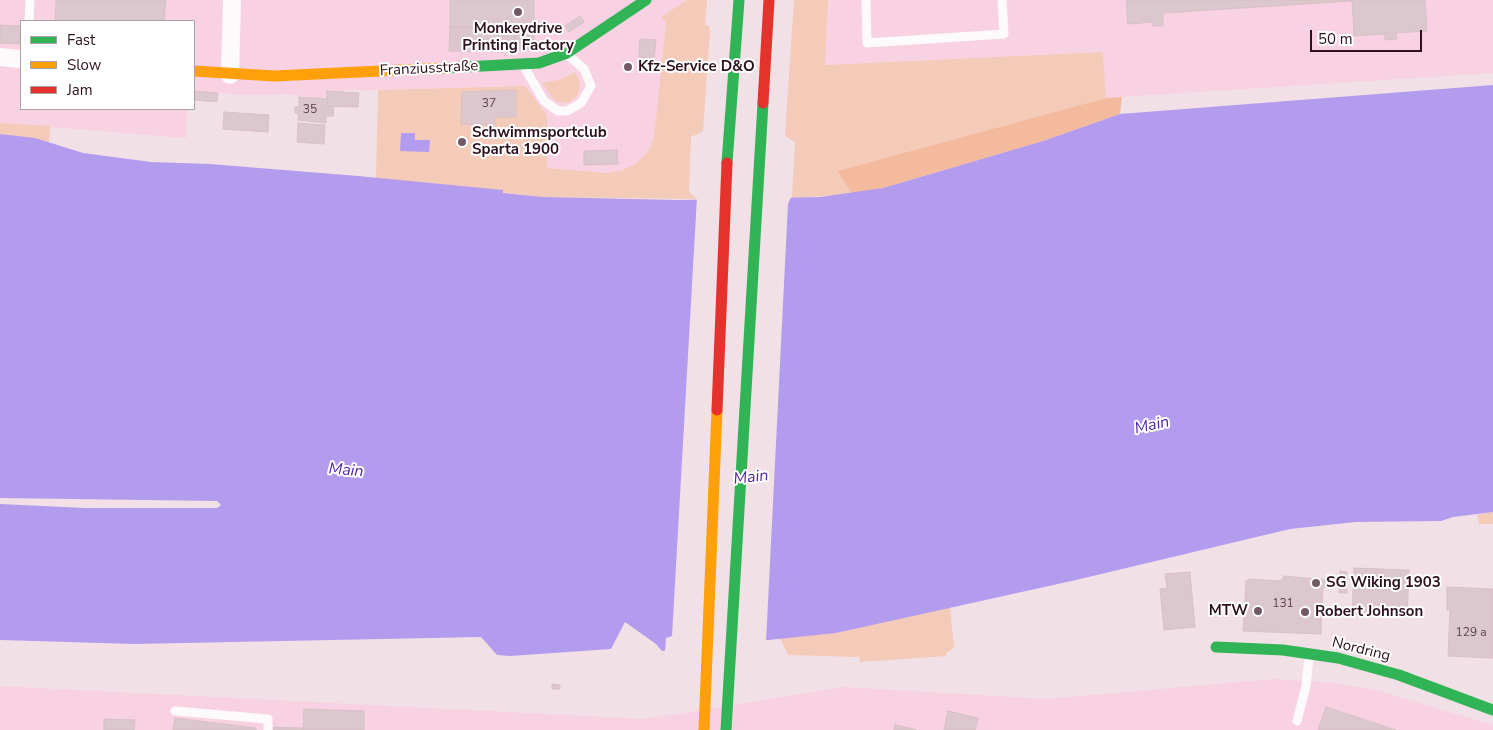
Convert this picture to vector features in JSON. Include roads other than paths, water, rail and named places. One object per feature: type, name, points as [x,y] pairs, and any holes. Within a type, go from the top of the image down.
[{"type":"main road","name":"Franziusstraße","points":[[195,72],[230,75],[305,75],[523,65],[546,62],[567,53],[644,0]]},
{"type":"main road","points":[[704,730],[727,159],[739,0]]},
{"type":"main road","points":[[726,730],[758,161],[769,0]]},
{"type":"main road","name":"Nordring","points":[[1216,647],[1283,650],[1338,658],[1399,675],[1493,710]]},
{"type":"street","points":[[230,75],[232,0]]},
{"type":"street","points":[[0,57],[20,58]]},
{"type":"lane","points":[[29,20],[30,0]]},
{"type":"lane","points":[[866,0],[867,43],[1004,34],[1002,0]]},
{"type":"lane","points":[[523,65],[544,101],[558,111],[567,111],[582,103],[591,86],[584,69],[567,53]]},
{"type":"lane","points":[[1297,721],[1306,686],[1309,653]]},
{"type":"lane","points":[[175,711],[268,719],[268,730]]},
{"type":"water","name":"Main","points":[[1493,85],[1493,512],[1453,517],[1441,521],[1356,522],[1290,529],[1076,580],[836,633],[662,651],[656,644],[625,622],[611,649],[510,656],[497,655],[481,637],[135,644],[0,640],[0,504],[85,508],[217,508],[221,505],[217,501],[0,498],[0,134],[35,138],[83,153],[151,162],[210,164],[358,176],[503,190],[503,193],[543,197],[679,200],[820,197],[883,188],[1043,141],[1120,114]]},
{"type":"water","points":[[401,133],[415,133],[415,140],[430,140],[429,152],[400,151]]},
{"type":"place","name":"Monkeydrive Printing Factory","points":[[518,12]]},
{"type":"place","name":"Kfz-Service D&O","points":[[628,67]]},
{"type":"place","name":"Schwimmsportclub Sparta 1900","points":[[462,142]]},
{"type":"place","name":"SG Wiking 1903","points":[[1316,583]]},
{"type":"place","name":"MTW","points":[[1258,611]]},
{"type":"place","name":"Robert Johnson","points":[[1305,612]]}]
